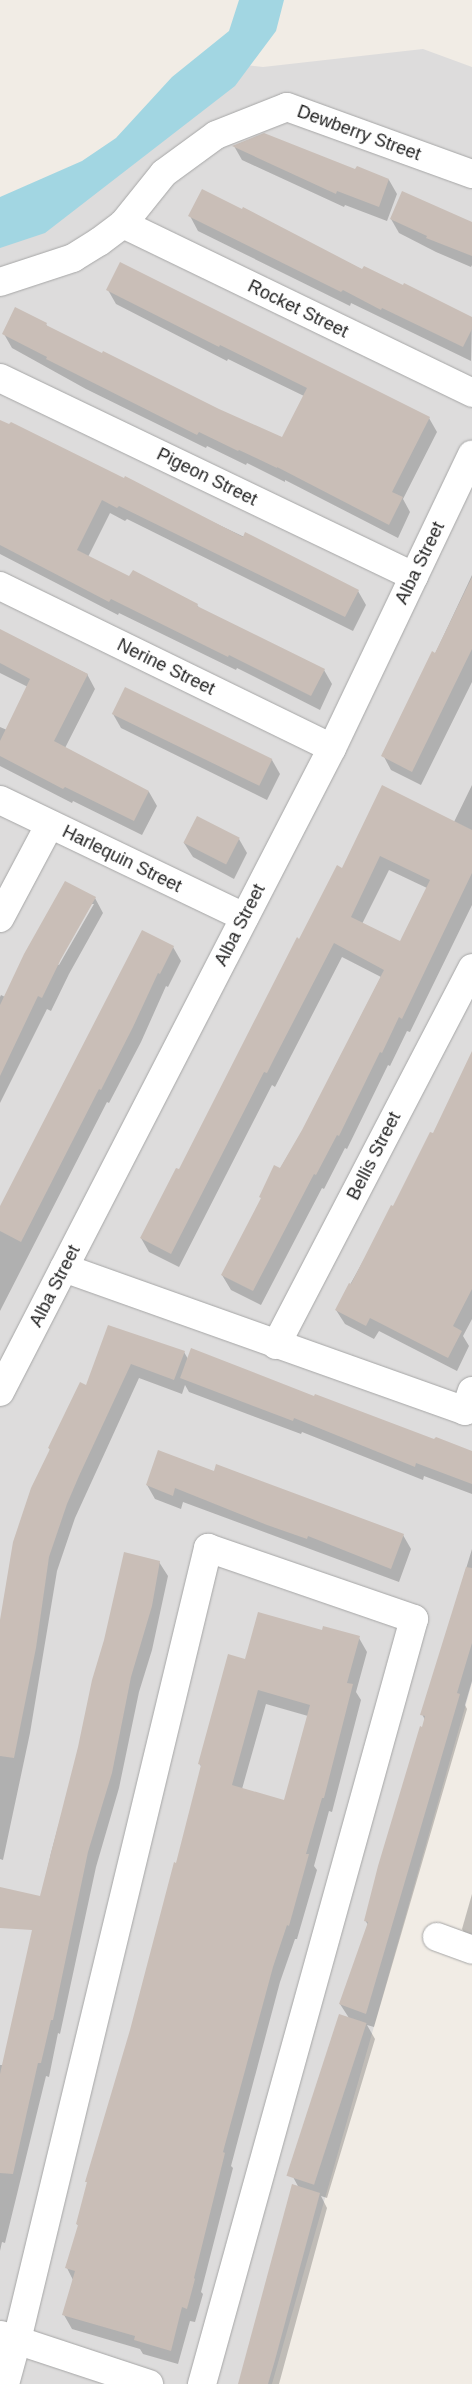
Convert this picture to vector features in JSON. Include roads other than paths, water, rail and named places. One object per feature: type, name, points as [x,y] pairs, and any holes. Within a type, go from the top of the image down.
[{"type":"street","name":"Dewberry Street","points":[[0,282],[73,258],[100,242],[123,224],[164,173],[216,135],[287,107],[472,174]]},
{"type":"street","name":"Rocket Street","points":[[123,224],[472,393]]},
{"type":"street","name":"Pigeon Street","points":[[0,378],[414,576]]},
{"type":"street","name":"Alba Street","points":[[0,1392],[332,748],[472,455]]},
{"type":"street","name":"Nerine Street","points":[[0,586],[332,748]]},
{"type":"street","name":"Harlequin Street","points":[[0,800],[244,917]]},
{"type":"street","points":[[0,918],[50,824]]},
{"type":"street","name":"Bellis Street","points":[[276,1345],[472,968]]},
{"type":"street","points":[[64,1268],[276,1345],[468,1401]]},
{"type":"street","points":[[5,2384],[9,2337],[208,1548],[414,1619],[202,2384]]},
{"type":"street","points":[[437,1937],[472,1950]]},
{"type":"street","points":[[9,2337],[149,2384]]},
{"type":"water","points":[[239,0],[284,0],[276,31],[235,86],[45,233],[0,248],[0,197],[82,161],[116,138],[172,77],[229,31]]}]
